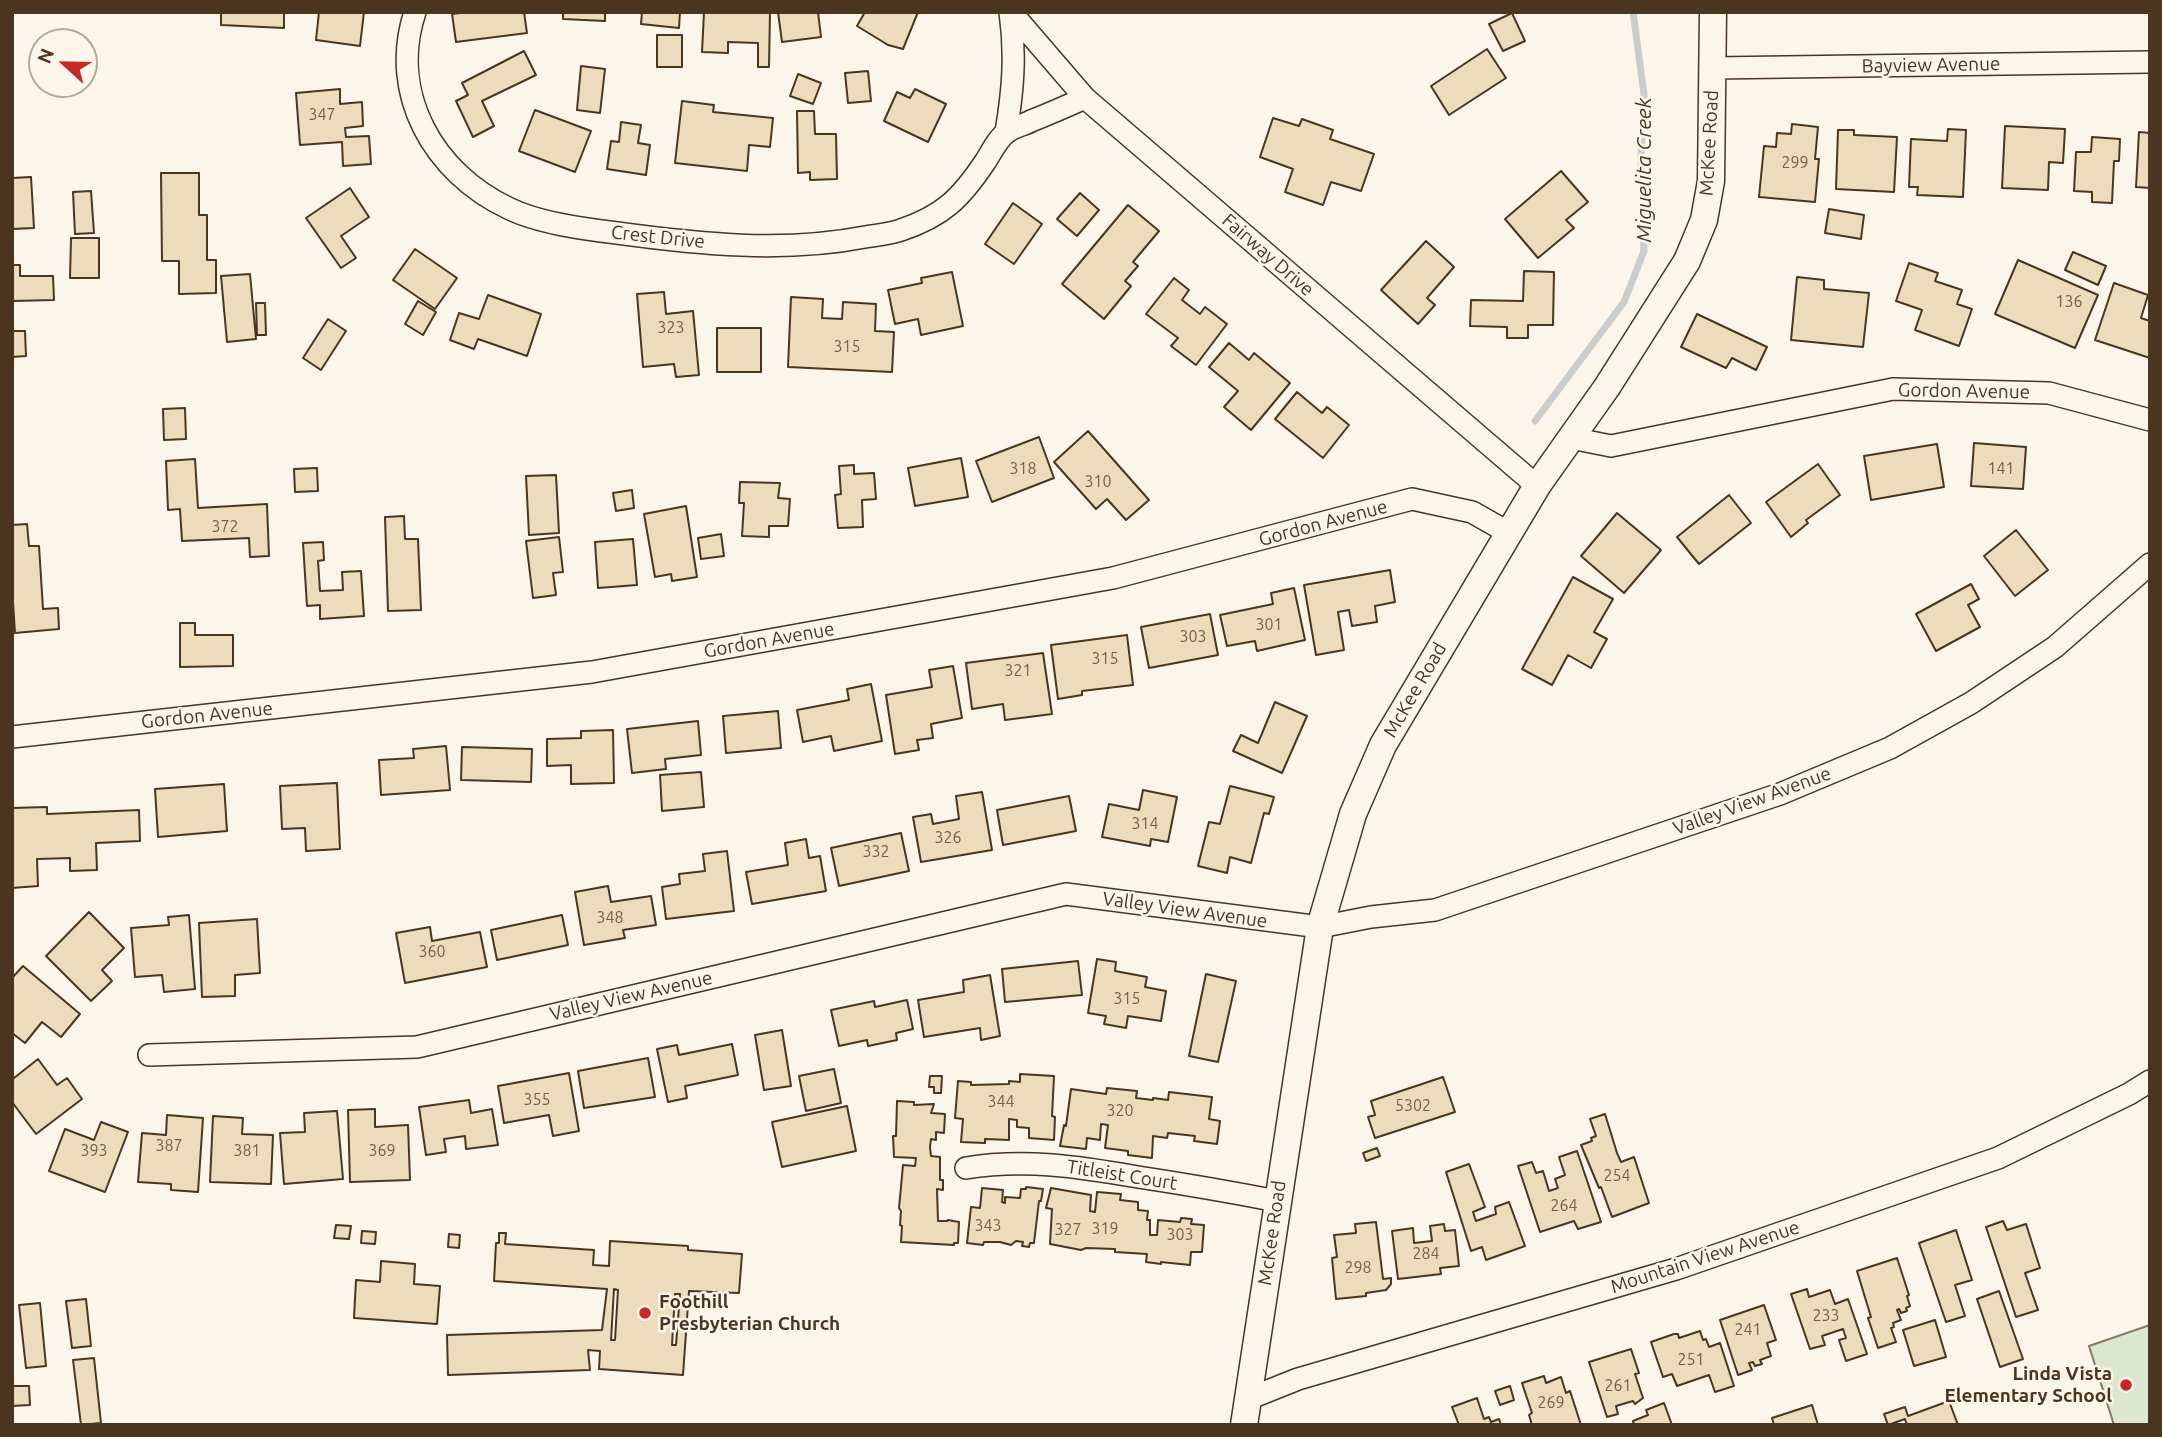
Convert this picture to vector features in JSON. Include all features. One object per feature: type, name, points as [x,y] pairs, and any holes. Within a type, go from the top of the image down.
[{"type":"street","name":"Crest Drive","points":[[415,12],[410,28],[408,69],[413,106],[435,149],[449,167],[474,189],[510,209],[575,227],[672,240],[785,247],[843,242],[900,231],[937,215],[965,191],[1006,132],[1013,91],[1014,44],[1010,12]]},
{"type":"street","name":"Fairway Drive","points":[[1010,12],[1085,98],[1537,486]]},
{"type":"street","name":"McKee Road","points":[[1246,1412],[1320,927],[1353,814],[1383,745],[1508,533],[1537,486],[1607,387],[1687,261],[1704,219],[1711,181],[1713,12]]},
{"type":"street","name":"Bayview Avenue","points":[[1713,68],[2150,62]]},
{"type":"street","points":[[1006,132],[1085,98]]},
{"type":"street","name":"Gordon Avenue","points":[[1571,438],[1611,446],[1893,389],[2049,393],[2150,421]]},
{"type":"street","name":"Gordon Avenue","points":[[12,737],[592,672],[1113,578],[1412,499],[1472,512],[1508,533]]},
{"type":"street","name":"Valley View Avenue","points":[[149,1055],[416,1047],[1066,894],[1320,927],[1371,916],[1435,910],[1780,794],[1890,748],[1971,704],[2055,647],[2150,564]]},
{"type":"street","name":"Mountain View Avenue","points":[[1246,1412],[1298,1379],[1676,1269],[1998,1158],[2150,1082]]},
{"type":"street","name":"Titleist Court","points":[[966,1168],[1030,1163],[1072,1166],[1277,1201]]},
{"type":"green space","name":"Linda Vista Elementary School","points":[[2150,1325],[2150,1425],[2114,1425],[2089,1346]]},
{"type":"building","points":[[221,12],[284,12],[284,28],[221,25]]},
{"type":"building","points":[[319,12],[364,12],[360,46],[316,40]]},
{"type":"building","points":[[524,12],[527,33],[456,42],[452,14]]},
{"type":"building","points":[[563,12],[605,12],[605,21],[563,19]]},
{"type":"building","points":[[642,12],[680,12],[679,28],[641,24]]},
{"type":"building","points":[[704,12],[770,12],[769,67],[758,67],[758,43],[728,42],[728,53],[702,52]]},
{"type":"building","points":[[778,12],[818,12],[821,37],[782,42]]},
{"type":"building","points":[[865,12],[918,12],[903,49],[888,45],[857,26]]},
{"type":"building","points":[[1512,13],[1525,41],[1503,51],[1489,24]]},
{"type":"building","points":[[657,35],[682,35],[682,67],[657,67]]},
{"type":"building","points":[[1487,49],[1506,78],[1449,115],[1431,86]]},
{"type":"building","points":[[524,51],[536,75],[482,101],[494,126],[473,137],[456,101],[468,95],[462,83]]},
{"type":"building","points":[[581,66],[605,69],[600,113],[577,110]]},
{"type":"building","points":[[868,71],[871,101],[848,103],[845,73]]},
{"type":"building","points":[[798,74],[821,83],[813,104],[790,96]]},
{"type":"building","points":[[340,89],[340,104],[362,102],[363,126],[345,128],[346,137],[369,136],[371,164],[343,166],[342,142],[300,145],[296,93]]},
{"type":"building","points":[[915,89],[946,104],[928,142],[884,121],[897,92],[910,98]]},
{"type":"building","points":[[682,101],[714,105],[713,112],[773,118],[770,147],[749,145],[747,171],[675,163]]},
{"type":"building","points":[[535,110],[591,131],[575,172],[519,151]]},
{"type":"building","points":[[797,111],[814,111],[815,134],[836,134],[837,179],[810,180],[810,172],[798,173]]},
{"type":"building","points":[[1273,118],[1299,126],[1302,119],[1333,130],[1330,139],[1374,154],[1361,191],[1331,182],[1323,205],[1285,192],[1293,169],[1260,157]]},
{"type":"building","points":[[621,122],[641,125],[638,143],[650,145],[646,175],[607,169],[611,141],[619,142]]},
{"type":"building","points":[[1792,124],[1818,127],[1815,159],[1819,159],[1815,202],[1759,197],[1764,146],[1776,147],[1777,133],[1791,134]]},
{"type":"building","points":[[2005,126],[2065,129],[2063,163],[2049,162],[2048,190],[2002,188]]},
{"type":"building","points":[[1948,129],[1966,130],[1963,197],[1917,195],[1918,187],[1909,187],[1911,139],[1947,141]]},
{"type":"building","points":[[1838,130],[1854,130],[1854,135],[1897,137],[1894,192],[1836,189]]},
{"type":"building","points":[[2139,132],[2150,133],[2150,188],[2136,187]]},
{"type":"building","points":[[2092,137],[2120,139],[2119,161],[2114,161],[2112,203],[2092,202],[2092,192],[2074,191],[2076,152],[2091,152]]},
{"type":"building","points":[[1561,171],[1588,202],[1566,220],[1574,228],[1538,258],[1505,219]]},
{"type":"building","points":[[161,173],[199,173],[199,215],[207,215],[207,260],[216,260],[216,293],[179,294],[179,261],[162,261]]},
{"type":"building","points":[[31,177],[34,228],[12,229],[12,178]]},
{"type":"building","points":[[350,188],[369,217],[341,236],[356,258],[341,268],[306,218]]},
{"type":"building","points":[[91,191],[94,233],[75,234],[73,192]]},
{"type":"building","points":[[1080,193],[1099,210],[1077,236],[1057,219]]},
{"type":"building","points":[[1013,203],[1042,224],[1014,264],[985,244]]},
{"type":"building","points":[[1128,205],[1159,231],[1133,262],[1138,266],[1125,281],[1131,286],[1104,319],[1062,284]]},
{"type":"building","points":[[1829,209],[1864,215],[1861,239],[1825,233]]},
{"type":"building","points":[[71,238],[99,238],[99,278],[70,278]]},
{"type":"building","points":[[1426,241],[1454,267],[1427,298],[1435,305],[1418,324],[1381,290]]},
{"type":"building","points":[[415,249],[457,278],[435,309],[393,280]]},
{"type":"building","points":[[2073,252],[2106,266],[2098,285],[2065,270]]},
{"type":"building","points":[[2018,260],[2098,295],[2075,348],[1995,314]]},
{"type":"building","points":[[1909,263],[1938,273],[1935,281],[1962,290],[1957,304],[1972,309],[1959,346],[1915,330],[1922,310],[1896,301]]},
{"type":"building","points":[[12,265],[20,265],[20,276],[53,276],[54,300],[12,301]]},
{"type":"building","points":[[1524,271],[1554,272],[1553,325],[1528,325],[1528,338],[1507,338],[1507,327],[1470,326],[1471,300],[1523,301]]},
{"type":"building","points":[[952,272],[963,326],[921,335],[918,319],[895,324],[888,290],[922,283],[921,278]]},
{"type":"building","points":[[250,274],[256,339],[227,342],[221,276]]},
{"type":"building","points":[[1797,277],[1824,280],[1824,289],[1869,293],[1863,347],[1791,340]]},
{"type":"building","points":[[1174,278],[1189,290],[1182,300],[1200,314],[1205,307],[1227,324],[1196,365],[1171,346],[1178,338],[1146,314]]},
{"type":"building","points":[[2114,283],[2148,295],[2141,318],[2150,321],[2150,358],[2095,340]]},
{"type":"building","points":[[664,292],[666,314],[693,311],[699,375],[676,377],[674,364],[643,367],[637,294]]},
{"type":"building","points":[[488,295],[541,314],[527,356],[478,339],[474,349],[450,340],[459,313],[479,319]]},
{"type":"building","points":[[791,297],[823,299],[822,318],[842,319],[843,302],[876,304],[875,331],[894,332],[892,372],[788,367]]},
{"type":"building","points":[[418,301],[436,312],[423,335],[405,324]]},
{"type":"building","points":[[256,303],[265,303],[266,335],[257,335]]},
{"type":"building","points":[[1697,314],[1767,347],[1756,370],[1732,358],[1726,368],[1681,347]]},
{"type":"building","points":[[328,319],[346,331],[321,370],[303,358]]},
{"type":"building","points":[[717,328],[761,328],[761,372],[717,372]]},
{"type":"building","points":[[12,331],[25,331],[26,356],[12,357]]},
{"type":"building","points":[[1229,343],[1249,360],[1254,353],[1290,383],[1251,430],[1224,407],[1238,391],[1209,367]]},
{"type":"building","points":[[1297,392],[1322,413],[1327,407],[1349,425],[1323,458],[1275,419]]},
{"type":"building","points":[[185,408],[186,439],[164,440],[163,409]]},
{"type":"building","points":[[1088,431],[1149,500],[1126,520],[1107,499],[1096,509],[1054,462]]},
{"type":"building","points":[[1039,437],[1054,478],[992,502],[976,461]]},
{"type":"building","points":[[1974,443],[2026,447],[2023,489],[1971,486]]},
{"type":"building","points":[[1937,444],[1944,487],[1871,500],[1864,456]]},
{"type":"building","points":[[961,458],[968,497],[915,506],[908,468]]},
{"type":"building","points":[[195,459],[198,508],[267,504],[269,556],[250,557],[249,538],[182,541],[180,509],[168,510],[166,461]]},
{"type":"building","points":[[1818,464],[1840,495],[1806,520],[1808,523],[1791,537],[1766,502]]},
{"type":"building","points":[[854,465],[854,474],[874,473],[876,499],[862,500],[863,527],[838,528],[835,495],[841,494],[839,466]]},
{"type":"building","points":[[317,468],[318,491],[295,492],[294,469]]},
{"type":"building","points":[[556,475],[559,533],[529,535],[526,476]]},
{"type":"building","points":[[740,482],[780,483],[778,498],[790,499],[788,526],[769,526],[769,537],[742,536],[744,503],[739,503]]},
{"type":"building","points":[[632,490],[634,508],[616,511],[613,493]]},
{"type":"building","points":[[1729,495],[1751,523],[1699,564],[1677,537]]},
{"type":"building","points":[[686,506],[697,577],[672,581],[671,574],[655,577],[644,514]]},
{"type":"building","points":[[1617,513],[1661,550],[1624,593],[1581,556]]},
{"type":"building","points":[[404,516],[405,539],[418,539],[421,610],[388,611],[385,517]]},
{"type":"building","points":[[27,524],[29,546],[39,546],[43,609],[58,608],[59,629],[15,633],[12,525]]},
{"type":"building","points":[[2016,530],[2048,570],[2015,596],[1984,556]]},
{"type":"building","points":[[721,534],[724,556],[701,559],[698,538]]},
{"type":"building","points":[[559,537],[563,572],[553,573],[556,595],[533,598],[526,541]]},
{"type":"building","points":[[633,539],[637,585],[598,588],[595,542]]},
{"type":"building","points":[[323,542],[324,560],[318,561],[320,591],[343,590],[342,572],[361,571],[364,616],[320,619],[320,605],[307,606],[303,543]]},
{"type":"building","points":[[1390,570],[1395,602],[1375,606],[1377,622],[1352,626],[1349,610],[1338,612],[1344,650],[1316,655],[1304,585]]},
{"type":"building","points":[[1573,577],[1613,599],[1594,632],[1607,639],[1591,668],[1568,655],[1552,685],[1522,669]]},
{"type":"building","points":[[1971,584],[1979,599],[1968,605],[1980,627],[1936,651],[1916,614]]},
{"type":"building","points":[[1294,588],[1305,640],[1257,651],[1255,641],[1227,646],[1220,615],[1273,604],[1271,593]]},
{"type":"building","points":[[1210,614],[1218,655],[1149,668],[1141,627]]},
{"type":"building","points":[[180,623],[195,623],[195,635],[233,635],[233,666],[180,667]]},
{"type":"building","points":[[1127,635],[1133,685],[1082,691],[1082,695],[1058,699],[1051,645]]},
{"type":"building","points":[[1043,653],[1052,714],[1005,720],[1003,704],[972,709],[966,663]]},
{"type":"building","points":[[953,666],[962,718],[931,724],[933,738],[917,740],[919,750],[895,754],[886,695],[932,687],[929,670]]},
{"type":"building","points":[[871,684],[882,741],[834,751],[831,736],[803,742],[797,710],[849,700],[847,689]]},
{"type":"building","points":[[1275,702],[1307,716],[1282,773],[1233,751],[1241,735],[1258,743]]},
{"type":"building","points":[[778,711],[781,748],[726,753],[723,716]]},
{"type":"building","points":[[698,721],[701,755],[665,759],[666,769],[632,773],[627,729]]},
{"type":"building","points":[[613,730],[614,783],[571,784],[571,765],[547,766],[547,739],[581,738],[581,731]]},
{"type":"building","points":[[446,746],[450,790],[381,795],[379,760],[414,758],[413,749]]},
{"type":"building","points":[[462,747],[532,749],[531,782],[461,780]]},
{"type":"building","points":[[701,772],[704,807],[662,811],[660,775]]},
{"type":"building","points":[[337,783],[340,849],[306,851],[305,828],[282,829],[280,786]]},
{"type":"building","points":[[224,784],[227,831],[158,837],[155,789]]},
{"type":"building","points":[[1230,786],[1274,797],[1269,814],[1264,813],[1251,863],[1230,857],[1227,873],[1198,866],[1209,822],[1220,824]]},
{"type":"building","points":[[1143,790],[1177,797],[1168,842],[1151,839],[1150,846],[1102,837],[1109,804],[1139,810]]},
{"type":"building","points":[[982,792],[992,850],[921,862],[913,817],[931,814],[933,824],[959,819],[956,796]]},
{"type":"building","points":[[1069,796],[1076,831],[1003,845],[997,810]]},
{"type":"building","points":[[47,807],[47,814],[139,810],[140,841],[96,843],[97,870],[70,871],[70,858],[37,859],[38,886],[12,888],[12,808]]},
{"type":"building","points":[[901,833],[909,871],[839,886],[831,848]]},
{"type":"building","points":[[806,839],[809,858],[820,856],[826,891],[752,904],[746,872],[788,865],[785,843]]},
{"type":"building","points":[[727,851],[734,911],[666,919],[662,887],[680,884],[679,874],[705,871],[703,854]]},
{"type":"building","points":[[608,886],[611,902],[651,896],[656,925],[623,930],[625,938],[584,945],[575,892]]},
{"type":"building","points":[[89,912],[124,948],[102,970],[112,981],[91,1001],[46,956]]},
{"type":"building","points":[[189,915],[195,989],[164,992],[162,975],[135,977],[131,928],[169,925],[168,917]]},
{"type":"building","points":[[562,915],[568,945],[497,960],[491,930]]},
{"type":"building","points":[[257,919],[260,973],[235,975],[235,996],[202,997],[199,923]]},
{"type":"building","points":[[430,927],[432,941],[480,932],[487,967],[405,983],[396,933]]},
{"type":"building","points":[[1097,959],[1116,962],[1115,971],[1147,977],[1145,987],[1166,991],[1161,1021],[1128,1016],[1126,1028],[1104,1024],[1106,1016],[1088,1013]]},
{"type":"building","points":[[1078,961],[1082,995],[1005,1002],[1002,969]]},
{"type":"building","points":[[23,966],[80,1014],[61,1037],[42,1022],[25,1043],[12,1033],[12,978]]},
{"type":"building","points":[[1206,974],[1236,981],[1218,1062],[1189,1056]]},
{"type":"building","points":[[990,975],[1000,1036],[981,1040],[980,1028],[924,1037],[918,1000],[964,992],[963,980]]},
{"type":"building","points":[[907,1000],[913,1029],[896,1033],[897,1040],[868,1046],[867,1040],[839,1046],[831,1010],[874,1001],[875,1007]]},
{"type":"building","points":[[782,1030],[791,1086],[764,1090],[755,1035]]},
{"type":"building","points":[[732,1044],[738,1075],[685,1086],[687,1098],[668,1102],[657,1049],[677,1045],[679,1055]]},
{"type":"building","points":[[648,1058],[655,1097],[584,1108],[578,1071]]},
{"type":"building","points":[[38,1059],[57,1085],[67,1078],[82,1099],[36,1134],[12,1102],[12,1076],[14,1078]]},
{"type":"building","points":[[834,1069],[841,1103],[806,1111],[799,1076]]},
{"type":"building","points":[[569,1073],[579,1131],[553,1136],[549,1115],[504,1123],[498,1086]]},
{"type":"building","points":[[1020,1074],[1054,1076],[1054,1140],[1029,1138],[1029,1128],[1017,1127],[1017,1120],[1009,1119],[1009,1140],[961,1142],[963,1119],[955,1118],[958,1081],[971,1082],[971,1085],[1009,1084],[1009,1081],[1020,1082]]},
{"type":"building","points":[[930,1076],[942,1076],[941,1093],[934,1093],[934,1087],[929,1087]]},
{"type":"building","points":[[1443,1077],[1455,1112],[1375,1138],[1368,1117],[1375,1115],[1371,1101]]},
{"type":"building","points":[[1107,1088],[1137,1091],[1136,1098],[1153,1100],[1168,1100],[1169,1092],[1212,1097],[1209,1119],[1220,1121],[1217,1144],[1194,1141],[1195,1136],[1168,1133],[1167,1138],[1153,1136],[1152,1158],[1128,1155],[1128,1151],[1105,1148],[1108,1125],[1101,1124],[1100,1140],[1087,1138],[1086,1149],[1060,1146],[1064,1125],[1066,1126],[1071,1089],[1106,1094]]},
{"type":"building","points":[[469,1100],[471,1113],[492,1109],[498,1145],[466,1149],[465,1136],[444,1139],[446,1152],[426,1155],[419,1107]]},
{"type":"building","points":[[897,1101],[914,1102],[914,1105],[934,1104],[931,1113],[945,1114],[944,1133],[936,1132],[936,1140],[931,1139],[930,1147],[931,1156],[940,1157],[940,1180],[943,1180],[943,1190],[937,1189],[938,1221],[959,1222],[958,1243],[954,1245],[901,1242],[899,1208],[903,1165],[915,1166],[916,1158],[894,1157],[893,1136],[896,1136]]},
{"type":"building","points":[[847,1106],[856,1151],[782,1167],[772,1122]]},
{"type":"building","points":[[375,1109],[375,1127],[408,1125],[410,1180],[350,1182],[348,1110]]},
{"type":"building","points":[[337,1111],[343,1179],[284,1184],[280,1133],[305,1132],[304,1113]]},
{"type":"building","points":[[1605,1114],[1621,1162],[1634,1157],[1649,1203],[1612,1217],[1581,1145],[1592,1141],[1591,1138],[1596,1136],[1590,1119]]},
{"type":"building","points":[[167,1115],[203,1118],[198,1192],[171,1190],[171,1184],[138,1182],[142,1133],[166,1135]]},
{"type":"building","points":[[213,1116],[243,1118],[242,1134],[273,1135],[271,1184],[210,1182]]},
{"type":"building","points":[[101,1122],[128,1132],[105,1192],[49,1171],[65,1129],[94,1140]]},
{"type":"building","points":[[1377,1148],[1380,1156],[1366,1161],[1363,1153]]},
{"type":"building","points":[[1577,1151],[1601,1222],[1578,1229],[1574,1221],[1540,1232],[1518,1166],[1532,1162],[1536,1173],[1543,1171],[1549,1191],[1558,1188],[1555,1179],[1565,1175],[1559,1157]]},
{"type":"building","points":[[1469,1164],[1485,1207],[1473,1212],[1476,1221],[1496,1214],[1495,1207],[1509,1202],[1525,1246],[1486,1260],[1482,1247],[1471,1251],[1446,1172]]},
{"type":"building","points":[[982,1188],[1003,1190],[1002,1202],[1005,1203],[1005,1197],[1020,1198],[1021,1189],[1043,1189],[1034,1243],[1030,1243],[1029,1247],[1016,1241],[1011,1245],[1000,1242],[984,1242],[983,1245],[967,1243],[971,1207],[980,1208]]},
{"type":"building","points":[[1051,1188],[1091,1195],[1090,1211],[1095,1212],[1097,1192],[1121,1194],[1120,1200],[1138,1202],[1138,1210],[1148,1211],[1150,1235],[1157,1235],[1158,1220],[1180,1222],[1181,1218],[1192,1219],[1191,1224],[1204,1225],[1202,1252],[1191,1252],[1190,1265],[1161,1264],[1146,1262],[1147,1254],[1115,1252],[1115,1249],[1081,1250],[1050,1244],[1052,1209],[1046,1208]]},
{"type":"building","points":[[2003,1221],[2007,1230],[2026,1224],[2040,1268],[2025,1273],[2038,1310],[2016,1317],[1986,1227]]},
{"type":"building","points":[[1376,1222],[1383,1279],[1391,1278],[1391,1284],[1386,1290],[1366,1293],[1366,1296],[1336,1299],[1332,1258],[1337,1257],[1334,1235],[1356,1233],[1355,1224]]},
{"type":"building","points":[[1444,1224],[1445,1231],[1455,1230],[1459,1266],[1440,1268],[1441,1274],[1398,1279],[1392,1231],[1413,1228],[1414,1243],[1432,1241],[1430,1226]]},
{"type":"building","points":[[336,1225],[351,1226],[349,1239],[334,1238]]},
{"type":"building","points":[[1956,1230],[1972,1280],[1955,1285],[1965,1316],[1946,1322],[1919,1243]]},
{"type":"building","points":[[362,1231],[376,1232],[375,1244],[361,1243]]},
{"type":"building","name":"Foothill Presbyterian Church","points":[[499,1233],[506,1233],[505,1244],[594,1250],[593,1265],[609,1266],[610,1241],[688,1246],[688,1250],[742,1254],[739,1293],[689,1291],[683,1375],[599,1369],[600,1351],[588,1350],[590,1370],[448,1375],[447,1335],[602,1330],[607,1289],[494,1281],[496,1243],[499,1243]],"holes":[[[614,1289],[618,1290],[615,1340],[611,1340]],[[675,1294],[680,1294],[676,1345],[672,1345]]]},
{"type":"building","points":[[449,1234],[460,1235],[459,1248],[448,1247]]},
{"type":"building","points":[[1897,1258],[1910,1306],[1906,1308],[1907,1311],[1901,1313],[1897,1310],[1901,1320],[1893,1323],[1894,1327],[1891,1328],[1896,1342],[1878,1348],[1857,1271]]},
{"type":"building","points":[[381,1261],[415,1264],[414,1284],[440,1286],[437,1324],[354,1318],[356,1280],[380,1282]]},
{"type":"building","points":[[1807,1289],[1809,1297],[1830,1290],[1835,1304],[1848,1299],[1867,1354],[1846,1361],[1839,1340],[1846,1338],[1843,1329],[1822,1336],[1825,1345],[1810,1349],[1791,1294]]},
{"type":"building","points":[[1999,1291],[2023,1359],[2000,1367],[1977,1299]]},
{"type":"building","points":[[86,1299],[91,1346],[72,1348],[66,1301]]},
{"type":"building","points":[[40,1303],[46,1366],[26,1368],[19,1305]]},
{"type":"building","points":[[1764,1305],[1776,1340],[1767,1343],[1771,1356],[1760,1360],[1762,1364],[1755,1366],[1753,1362],[1749,1363],[1752,1370],[1738,1375],[1720,1320]]},
{"type":"building","points":[[1935,1320],[1946,1357],[1914,1366],[1903,1330]]},
{"type":"building","points":[[1700,1331],[1709,1347],[1720,1343],[1734,1386],[1715,1392],[1709,1375],[1677,1386],[1672,1374],[1663,1377],[1651,1342],[1674,1334],[1678,1334],[1679,1338]]},
{"type":"building","points":[[1631,1349],[1643,1398],[1635,1404],[1633,1401],[1616,1406],[1618,1414],[1607,1417],[1589,1362]]},
{"type":"building","points":[[94,1358],[101,1423],[81,1425],[73,1360]]},
{"type":"building","points":[[1544,1376],[1546,1383],[1561,1377],[1566,1393],[1570,1391],[1581,1425],[1532,1425],[1529,1415],[1532,1413],[1522,1383]]},
{"type":"building","points":[[12,1386],[29,1386],[30,1405],[12,1406]]},
{"type":"building","points":[[1510,1386],[1514,1400],[1500,1405],[1495,1391]]},
{"type":"building","points":[[1477,1398],[1484,1419],[1489,1417],[1491,1422],[1499,1419],[1501,1425],[1459,1425],[1452,1407]]},
{"type":"building","points":[[1949,1401],[1958,1425],[1907,1425],[1905,1419],[1888,1425],[1884,1414],[1905,1407],[1908,1416]]},
{"type":"building","points":[[1664,1403],[1672,1425],[1634,1425],[1633,1421],[1648,1415],[1646,1410]]},
{"type":"building","points":[[1812,1405],[1818,1425],[1774,1425],[1772,1418]]},
{"type":"waterway","name":"Miguelita Creek","points":[[1535,421],[1624,302],[1644,251],[1641,157],[1644,94],[1633,12]]},
{"type":"place","name":"Foothill Presbyterian Church","points":[[645,1313]]},
{"type":"place","name":"Linda Vista Elementary School","points":[[2126,1385]]}]
